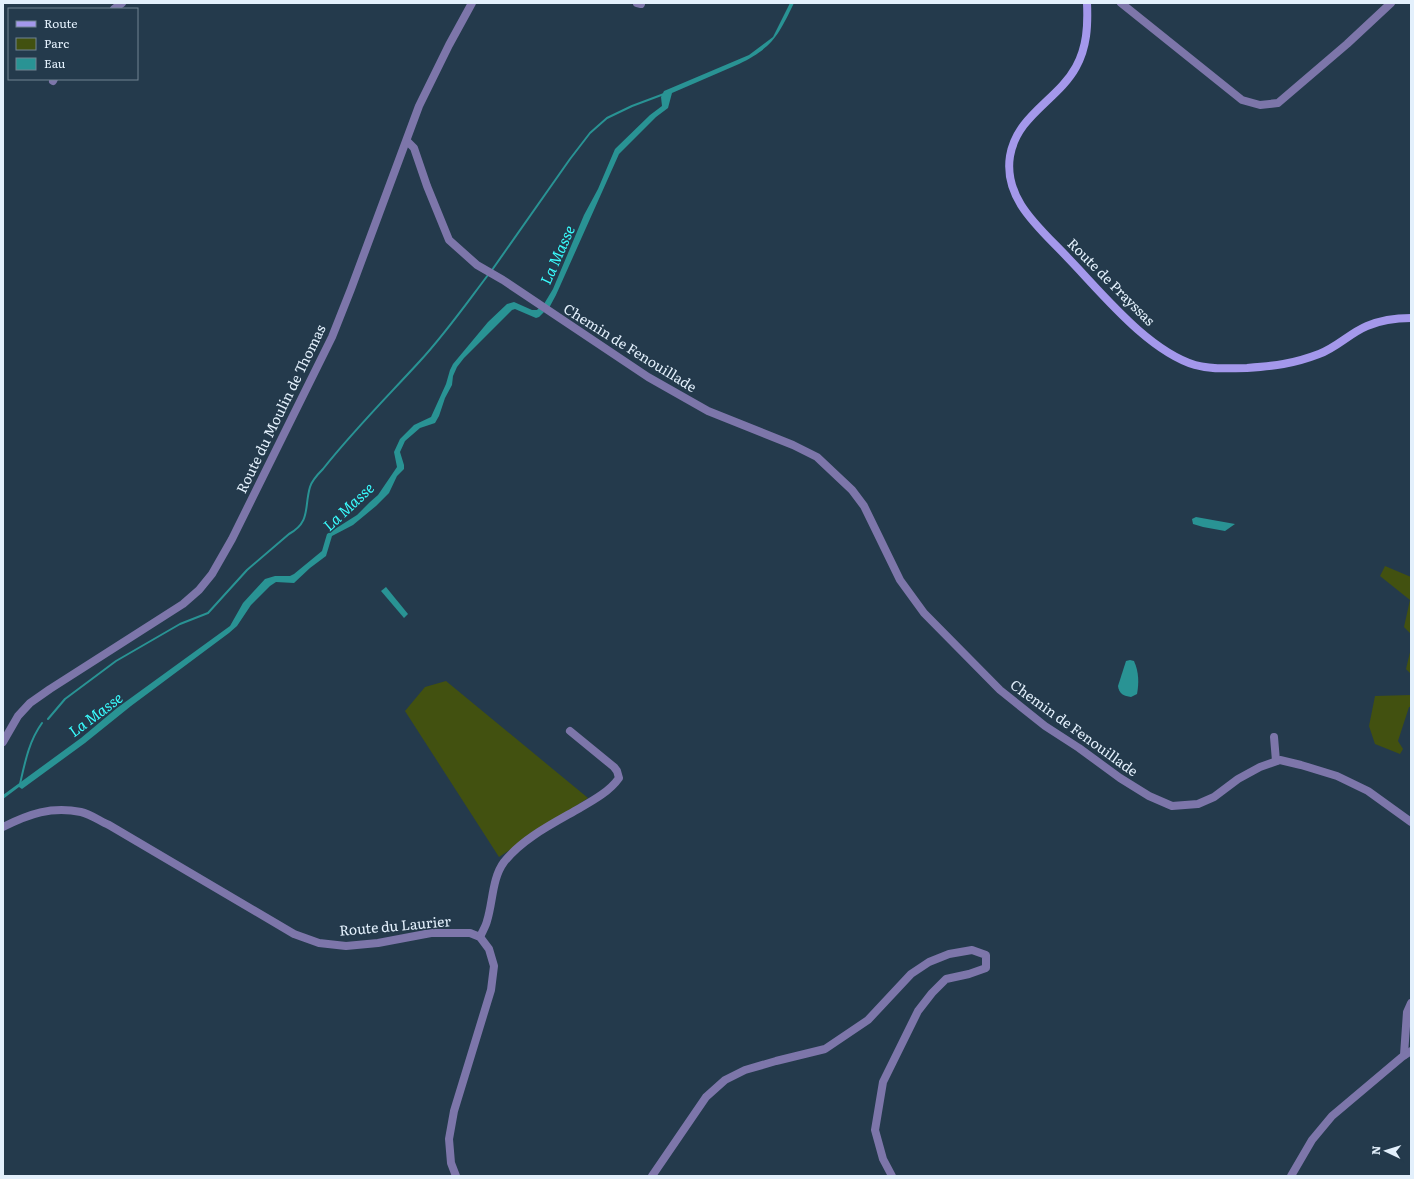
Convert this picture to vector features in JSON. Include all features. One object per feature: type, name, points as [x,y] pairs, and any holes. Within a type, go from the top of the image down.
[{"type":"main road","name":"Route de Prayssas","points":[[1087,3],[1088,23],[1084,47],[1075,69],[1060,88],[1029,118],[1018,136],[1011,154],[1009,172],[1016,198],[1035,223],[1131,323],[1168,353],[1195,365],[1218,369],[1268,367],[1294,363],[1321,353],[1366,326],[1390,318],[1411,318]]},
{"type":"street","name":"Route du Moulin de Thomas","points":[[3,742],[18,716],[30,703],[183,604],[200,590],[212,574],[234,534],[332,337],[419,106],[449,45],[472,3]]},
{"type":"street","points":[[1121,3],[1242,100],[1260,105],[1278,103],[1347,44],[1391,3]]},
{"type":"street","name":"Chemin de Fenouillade","points":[[407,141],[414,148],[427,186],[449,240],[477,265],[503,280],[648,378],[708,411],[793,444],[817,457],[852,490],[864,506],[900,580],[924,614],[1000,690],[1045,726],[1079,748],[1126,782],[1149,796],[1172,806],[1198,804],[1214,797],[1238,779],[1260,766],[1280,760],[1337,776],[1368,791],[1411,822]]},
{"type":"street","points":[[456,1176],[451,1163],[449,1139],[454,1111],[491,990],[494,966],[489,949],[480,937],[487,921],[498,874],[502,864],[510,854],[533,837],[602,794],[619,778],[614,767],[570,731]]},
{"type":"street","points":[[1274,737],[1276,761]]},
{"type":"street","name":"Route du Laurier","points":[[3,827],[41,811],[57,810],[82,812],[109,825],[294,934],[319,943],[346,946],[378,943],[431,933],[470,933],[480,937]]},
{"type":"street","points":[[652,1176],[706,1096],[725,1080],[745,1070],[825,1049],[868,1020],[911,974],[929,962],[942,957],[972,950],[986,955],[986,968],[969,974],[946,979],[918,1010],[883,1082],[875,1130],[883,1159],[892,1176]]},
{"type":"street","points":[[1291,1176],[1312,1140],[1332,1116],[1407,1053],[1408,1012],[1411,1003]]},
{"type":"green space","points":[[1385,566],[1411,577],[1411,634],[1404,627],[1410,600],[1380,576]]},
{"type":"green space","points":[[1411,648],[1411,674],[1406,669]]},
{"type":"green space","points":[[446,681],[588,798],[499,857],[405,711],[425,687]]},
{"type":"green space","points":[[1411,695],[1411,707],[1409,707],[1398,741],[1403,749],[1400,754],[1375,744],[1369,726],[1375,696]]},
{"type":"water","points":[[790,3],[794,3],[779,32],[767,46],[760,52],[739,64],[672,93],[668,108],[656,117],[619,154],[556,295],[549,308],[544,304],[553,289],[584,215],[598,189],[615,149],[650,115],[662,106],[661,97],[664,91],[749,55],[773,37]]},
{"type":"water","points":[[514,302],[532,310],[537,310],[539,308],[544,312],[536,318],[515,309],[512,310],[464,358],[457,367],[453,376],[452,385],[435,423],[420,428],[405,441],[400,452],[404,469],[397,476],[389,493],[353,525],[332,536],[326,556],[294,583],[276,582],[270,586],[251,605],[237,626],[229,633],[131,706],[85,743],[22,789],[19,787],[3,799],[3,795],[81,738],[117,708],[230,626],[243,603],[265,579],[275,576],[290,576],[322,551],[327,534],[357,515],[378,495],[397,467],[394,452],[400,439],[414,425],[431,417],[446,384],[453,364],[488,322],[507,304]]},
{"type":"water","points":[[1196,517],[1235,524],[1225,531],[1193,524],[1192,519]]},
{"type":"water","points":[[386,587],[408,614],[404,618],[381,591]]},
{"type":"water","points":[[1126,661],[1134,661],[1138,673],[1137,694],[1131,697],[1122,694],[1119,691],[1118,686]]},
{"type":"waterway","name":"La Masse","points":[[492,270],[590,133],[607,118],[632,106],[664,94]]},
{"type":"waterway","name":"La Masse","points":[[48,719],[65,699],[116,661],[180,624],[208,613],[247,570],[301,524],[306,514],[308,494],[315,477],[429,351],[488,275]]},
{"type":"waterway","name":"La Masse","points":[[20,784],[31,744],[42,723]]}]
